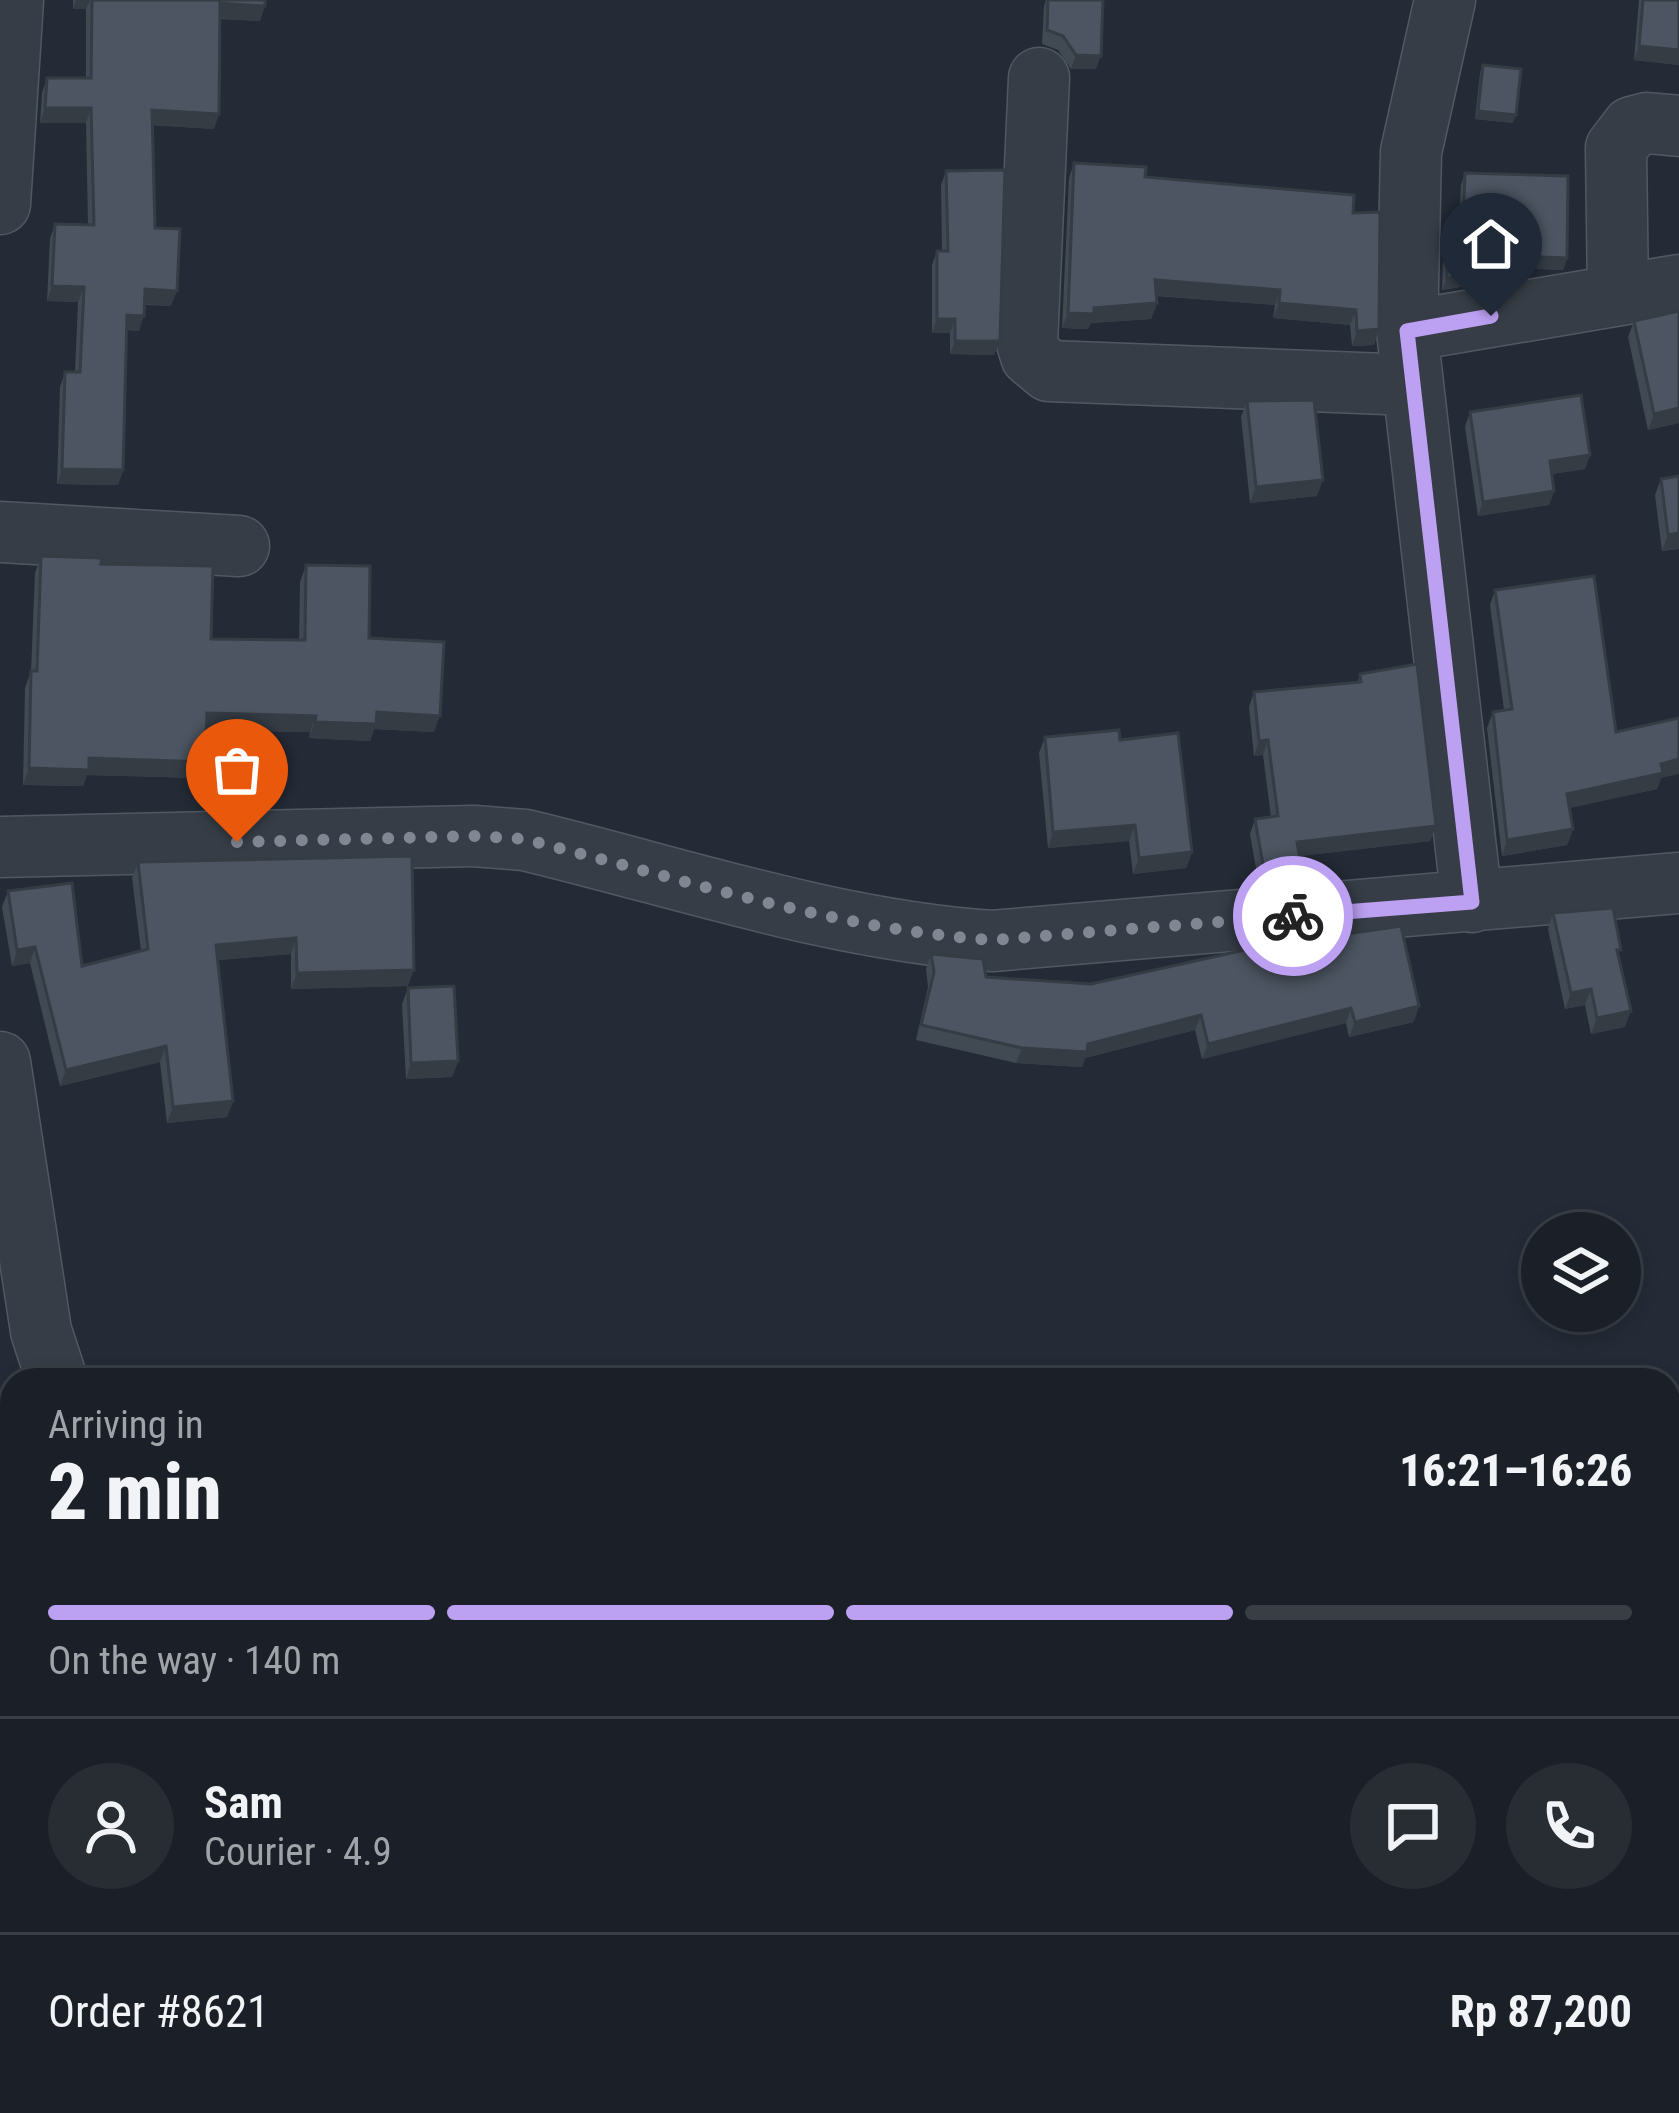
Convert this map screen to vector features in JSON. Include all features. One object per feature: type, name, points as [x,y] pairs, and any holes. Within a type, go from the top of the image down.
[{"type":"street","points":[[0,204],[13,0]]},
{"type":"street","points":[[1445,0],[1411,152],[1410,358],[1472,902]]},
{"type":"street","points":[[1039,78],[1027,344],[1031,356],[1048,371],[1410,358],[1618,294],[1679,285]]},
{"type":"street","points":[[1618,294],[1616,148],[1632,127],[1647,123],[1679,126]]},
{"type":"street","points":[[0,532],[239,546]]},
{"type":"street","points":[[0,847],[524,839],[822,917],[942,937],[992,940],[1679,883]]},
{"type":"street","points":[[0,1062],[41,1331],[53,1368]]},
{"type":"building","points":[[92,0],[265,0],[265,6],[220,3],[219,114],[152,110],[155,228],[180,229],[177,291],[145,289],[144,316],[127,315],[123,470],[62,469],[65,372],[80,372],[84,287],[52,286],[55,224],[94,225],[91,108],[45,108],[47,78],[91,78]]},
{"type":"building","points":[[1048,0],[1103,0],[1101,56],[1076,55],[1063,36],[1047,30]]},
{"type":"building","points":[[1643,0],[1679,0],[1679,50],[1639,46]]},
{"type":"building","points":[[1483,65],[1521,69],[1516,115],[1478,111]]},
{"type":"building","points":[[1074,163],[1146,167],[1145,177],[1354,195],[1353,213],[1380,212],[1379,329],[1357,331],[1356,310],[1279,303],[1280,290],[1155,280],[1157,303],[1094,308],[1094,314],[1068,313]]},
{"type":"building","points":[[1005,170],[1000,341],[955,341],[955,319],[937,319],[937,251],[948,251],[946,171]]},
{"type":"building","points":[[1465,173],[1568,176],[1567,258],[1496,255],[1494,270],[1447,278],[1448,220],[1463,222]]},
{"type":"building","points":[[1679,311],[1679,408],[1654,414],[1634,321]]},
{"type":"building","points":[[1581,395],[1590,455],[1550,461],[1554,491],[1483,502],[1470,412]]},
{"type":"building","points":[[1314,400],[1323,480],[1256,487],[1247,401]]},
{"type":"building","points":[[1679,476],[1679,533],[1668,535],[1661,479]]},
{"type":"building","points":[[41,556],[102,558],[101,564],[213,566],[211,639],[305,640],[306,565],[370,566],[369,638],[444,642],[440,716],[377,712],[376,724],[315,722],[316,716],[207,713],[205,762],[89,758],[89,770],[29,768]]},
{"type":"building","points":[[1594,576],[1616,732],[1679,718],[1679,759],[1661,764],[1663,773],[1567,794],[1573,829],[1507,840],[1493,712],[1512,709],[1495,590]]},
{"type":"building","points":[[1417,664],[1436,826],[1297,842],[1300,859],[1263,865],[1255,819],[1278,816],[1268,740],[1259,741],[1254,692],[1361,682],[1360,674]]},
{"type":"building","points":[[1119,730],[1120,740],[1178,733],[1192,852],[1139,858],[1135,825],[1053,832],[1045,737]]},
{"type":"building","points":[[412,856],[414,970],[297,973],[296,938],[216,945],[233,1101],[173,1107],[166,1046],[66,1070],[35,947],[17,950],[8,891],[72,883],[82,966],[148,949],[138,862]]},
{"type":"building","points":[[1613,908],[1631,1011],[1597,1018],[1591,989],[1571,993],[1553,913]]},
{"type":"building","points":[[1401,926],[1419,1006],[1355,1022],[1351,1008],[1208,1044],[1201,1015],[1088,1044],[1087,1052],[1022,1048],[921,1025],[934,972],[931,954],[983,959],[986,977],[1091,984],[1322,933],[1332,936]]},
{"type":"building","points":[[454,986],[458,1061],[411,1063],[408,988]]},
{"type":"way so far","points":[[237,842],[524,839],[822,917],[942,937],[992,940],[1293,916]]},
{"type":"route","points":[[1293,916],[1472,902],[1407,331],[1491,316]]}]
